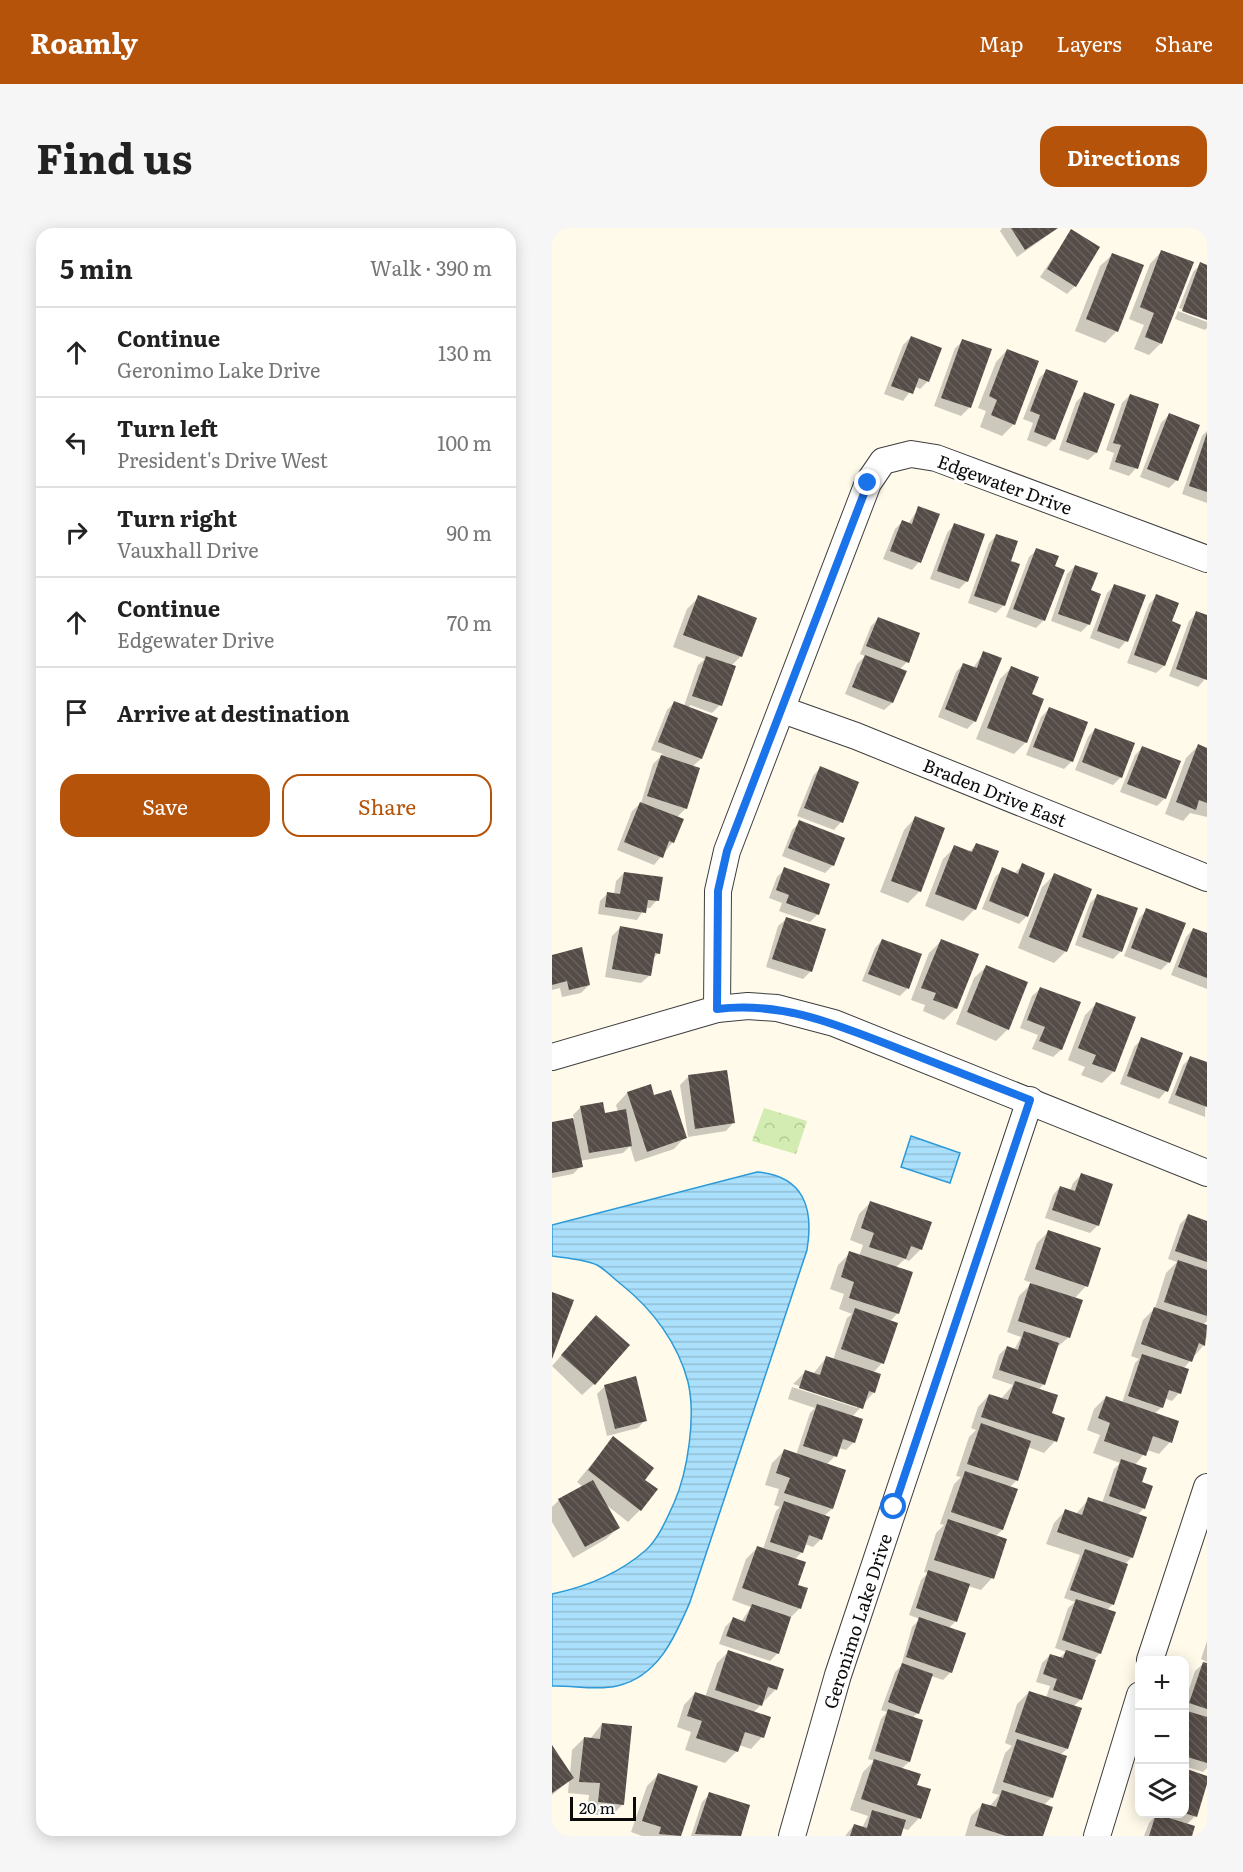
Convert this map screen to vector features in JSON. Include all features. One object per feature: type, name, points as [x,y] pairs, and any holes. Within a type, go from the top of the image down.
[{"type":"street","name":"Edgewater Drive","points":[[717,1009],[718,891],[725,861],[868,483],[883,461],[911,454],[936,458],[1207,559]]},
{"type":"street","name":"Braden Drive East","points":[[783,710],[856,736],[1207,878]]},
{"type":"street","points":[[552,1057],[717,1009],[748,1005],[777,1008],[834,1023],[1207,1173]]},
{"type":"street","name":"Geronimo Lake Drive","points":[[792,1836],[838,1675],[1030,1100]]},
{"type":"street","points":[[1151,1656],[1207,1487]]},
{"type":"street","points":[[1097,1836],[1135,1710]]},
{"type":"green space","points":[[764,1108],[807,1121],[796,1154],[752,1141]]},
{"type":"water","points":[[911,1136],[960,1153],[950,1183],[901,1167]]},
{"type":"water","points":[[757,1172],[786,1180],[802,1197],[809,1221],[807,1250],[690,1602],[671,1642],[654,1665],[644,1674],[617,1686],[593,1688],[552,1686],[552,1594],[589,1583],[614,1572],[636,1558],[655,1540],[679,1490],[687,1460],[691,1411],[688,1382],[671,1340],[644,1305],[600,1267],[586,1261],[552,1256],[552,1225]]},
{"type":"building","points":[[1011,228],[1058,228],[1025,250]]},
{"type":"building","points":[[1071,229],[1100,247],[1076,287],[1047,269]]},
{"type":"building","points":[[1161,250],[1194,262],[1162,344],[1145,337],[1154,313],[1140,307]]},
{"type":"building","points":[[1112,253],[1144,265],[1118,332],[1086,319]]},
{"type":"building","points":[[1200,262],[1207,265],[1207,320],[1182,311]]},
{"type":"building","points":[[911,336],[942,348],[929,382],[919,378],[913,394],[891,386]]},
{"type":"building","points":[[962,339],[992,349],[971,408],[941,398]]},
{"type":"building","points":[[1007,349],[1039,361],[1015,425],[991,415],[997,400],[989,396]]},
{"type":"building","points":[[1046,369],[1078,381],[1055,440],[1034,432],[1040,415],[1030,411]]},
{"type":"building","points":[[1084,392],[1115,404],[1097,453],[1066,442]]},
{"type":"building","points":[[1130,394],[1159,404],[1138,469],[1115,462],[1121,445],[1113,443]]},
{"type":"building","points":[[1169,413],[1200,425],[1178,481],[1147,469]]},
{"type":"building","points":[[1207,433],[1207,492],[1189,486]]},
{"type":"building","points":[[918,506],[940,514],[921,563],[890,551],[902,520],[912,524]]},
{"type":"building","points":[[954,523],[985,534],[968,582],[937,571]]},
{"type":"building","points":[[996,534],[1018,541],[1011,561],[1020,564],[1005,606],[974,596]]},
{"type":"building","points":[[1036,548],[1059,556],[1055,566],[1065,570],[1045,621],[1013,609]]},
{"type":"building","points":[[1075,565],[1098,573],[1091,590],[1101,594],[1090,625],[1058,614]]},
{"type":"building","points":[[1114,584],[1146,595],[1128,642],[1097,631]]},
{"type":"building","points":[[1156,594],[1179,603],[1172,621],[1181,625],[1165,666],[1134,655]]},
{"type":"building","points":[[698,595],[757,618],[742,657],[683,635]]},
{"type":"building","points":[[1196,611],[1207,615],[1207,680],[1176,669]]},
{"type":"building","points":[[878,617],[920,633],[909,663],[866,646]]},
{"type":"building","points":[[983,651],[1002,658],[976,722],[945,709],[963,663],[977,668]]},
{"type":"building","points":[[865,655],[907,671],[893,703],[852,687]]},
{"type":"building","points":[[706,656],[736,666],[722,706],[692,696]]},
{"type":"building","points":[[1011,666],[1039,677],[1032,694],[1044,699],[1027,743],[987,728]]},
{"type":"building","points":[[674,701],[718,718],[702,759],[658,742]]},
{"type":"building","points":[[1049,707],[1088,722],[1073,762],[1033,747]]},
{"type":"building","points":[[1095,728],[1135,743],[1122,778],[1082,762]]},
{"type":"building","points":[[1198,744],[1207,748],[1207,803],[1199,800],[1196,810],[1176,802]]},
{"type":"building","points":[[1142,746],[1181,761],[1166,799],[1127,784]]},
{"type":"building","points":[[661,755],[700,768],[687,809],[647,796]]},
{"type":"building","points":[[820,766],[859,782],[843,823],[804,808]]},
{"type":"building","points":[[640,802],[684,819],[674,843],[669,841],[663,858],[624,842]]},
{"type":"building","points":[[915,816],[945,828],[921,892],[891,881]]},
{"type":"building","points":[[799,820],[845,838],[834,866],[788,848]]},
{"type":"building","points":[[976,843],[999,851],[976,910],[935,894],[954,845],[972,852]]},
{"type":"building","points":[[1022,863],[1045,873],[1028,917],[989,901],[1002,867],[1018,874]]},
{"type":"building","points":[[784,867],[830,884],[819,915],[786,903],[789,895],[776,890]]},
{"type":"building","points":[[624,872],[663,877],[659,901],[648,900],[646,913],[605,907],[607,892],[620,894]]},
{"type":"building","points":[[1054,873],[1092,889],[1067,952],[1029,937]]},
{"type":"building","points":[[1097,894],[1138,908],[1122,952],[1082,937]]},
{"type":"building","points":[[1146,908],[1186,923],[1170,963],[1131,948]]},
{"type":"building","points":[[786,917],[826,929],[812,972],[772,959]]},
{"type":"building","points":[[620,926],[663,934],[660,954],[655,953],[651,976],[612,969]]},
{"type":"building","points":[[1193,928],[1207,933],[1207,978],[1178,967]]},
{"type":"building","points":[[882,939],[922,954],[909,989],[868,974]]},
{"type":"building","points":[[941,939],[979,954],[957,1009],[933,1000],[936,993],[921,988]]},
{"type":"building","points":[[582,947],[590,985],[569,990],[567,981],[552,985],[552,955]]},
{"type":"building","points":[[986,965],[1028,982],[1009,1030],[967,1012]]},
{"type":"building","points":[[1040,987],[1081,1002],[1062,1050],[1039,1041],[1045,1027],[1027,1020]]},
{"type":"building","points":[[1096,1002],[1136,1017],[1115,1072],[1092,1064],[1096,1055],[1078,1048]]},
{"type":"building","points":[[1141,1037],[1183,1053],[1168,1092],[1127,1076]]},
{"type":"building","points":[[1190,1056],[1207,1062],[1207,1107],[1175,1095]]},
{"type":"building","points":[[727,1070],[735,1123],[695,1129],[688,1075]]},
{"type":"building","points":[[651,1084],[654,1095],[671,1090],[687,1138],[647,1152],[627,1092]]},
{"type":"building","points":[[603,1102],[605,1113],[626,1109],[632,1146],[589,1153],[580,1106]]},
{"type":"building","points":[[573,1118],[583,1167],[552,1173],[552,1122]]},
{"type":"building","points":[[1081,1173],[1113,1184],[1099,1226],[1052,1210],[1060,1186],[1075,1191]]},
{"type":"building","points":[[870,1201],[932,1222],[922,1250],[911,1246],[906,1259],[869,1247],[874,1233],[861,1228]]},
{"type":"building","points":[[1188,1214],[1207,1221],[1207,1262],[1175,1251]]},
{"type":"building","points":[[1048,1230],[1101,1248],[1088,1287],[1035,1269]]},
{"type":"building","points":[[849,1251],[913,1272],[899,1314],[849,1298],[854,1282],[841,1277]]},
{"type":"building","points":[[1178,1260],[1207,1270],[1207,1316],[1164,1302]]},
{"type":"building","points":[[1030,1283],[1083,1300],[1070,1338],[1018,1321]]},
{"type":"building","points":[[552,1292],[574,1300],[552,1359]]},
{"type":"building","points":[[1154,1307],[1207,1325],[1205,1346],[1199,1343],[1192,1362],[1141,1344]]},
{"type":"building","points":[[855,1308],[898,1323],[884,1364],[841,1349]]},
{"type":"building","points":[[596,1315],[630,1345],[595,1385],[561,1355]]},
{"type":"building","points":[[1024,1331],[1059,1343],[1045,1385],[999,1370],[1007,1346],[1018,1350]]},
{"type":"building","points":[[1142,1354],[1189,1369],[1181,1394],[1169,1390],[1163,1408],[1128,1396]]},
{"type":"building","points":[[826,1356],[881,1374],[875,1393],[869,1391],[863,1409],[799,1388],[805,1370],[820,1375]]},
{"type":"building","points":[[636,1376],[647,1421],[615,1429],[604,1385]]},
{"type":"building","points":[[1015,1381],[1058,1395],[1052,1413],[1065,1418],[1057,1442],[981,1417],[989,1394],[1008,1400]]},
{"type":"building","points":[[1106,1396],[1179,1421],[1172,1443],[1153,1436],[1146,1456],[1104,1441],[1110,1423],[1098,1418]]},
{"type":"building","points":[[817,1404],[863,1419],[855,1443],[843,1439],[837,1457],[803,1446]]},
{"type":"building","points":[[981,1423],[1031,1441],[1018,1481],[967,1464]]},
{"type":"building","points":[[613,1436],[654,1468],[645,1480],[658,1489],[641,1511],[588,1470]]},
{"type":"building","points":[[784,1449],[846,1470],[833,1509],[784,1493],[790,1478],[776,1473]]},
{"type":"building","points":[[1121,1459],[1147,1468],[1142,1482],[1153,1486],[1145,1509],[1109,1496]]},
{"type":"building","points":[[965,1471],[1018,1489],[1003,1530],[951,1512]]},
{"type":"building","points":[[593,1480],[620,1528],[585,1547],[558,1499]]},
{"type":"building","points":[[1088,1497],[1147,1517],[1133,1558],[1057,1532],[1065,1509],[1082,1515]]},
{"type":"building","points":[[784,1501],[830,1517],[822,1540],[809,1535],[803,1553],[770,1542]]},
{"type":"building","points":[[948,1519],[1007,1539],[994,1579],[934,1560]]},
{"type":"building","points":[[757,1546],[806,1562],[798,1585],[808,1588],[801,1609],[742,1588]]},
{"type":"building","points":[[1085,1549],[1128,1564],[1114,1605],[1070,1590]]},
{"type":"building","points":[[928,1570],[970,1584],[957,1622],[916,1608]]},
{"type":"building","points":[[1076,1599],[1116,1612],[1101,1654],[1062,1640]]},
{"type":"building","points":[[752,1604],[791,1617],[779,1654],[726,1636],[733,1617],[745,1622]]},
{"type":"building","points":[[919,1617],[966,1633],[952,1673],[906,1657]]},
{"type":"building","points":[[728,1650],[784,1669],[777,1690],[768,1687],[762,1706],[715,1690]]},
{"type":"building","points":[[1066,1650],[1096,1660],[1082,1700],[1053,1690],[1057,1679],[1043,1674],[1050,1654],[1063,1658]]},
{"type":"building","points":[[1203,1662],[1207,1663],[1207,1709],[1189,1703]]},
{"type":"building","points":[[902,1663],[933,1674],[919,1714],[888,1702]]},
{"type":"building","points":[[1029,1691],[1082,1708],[1068,1749],[1015,1732]]},
{"type":"building","points":[[695,1692],[771,1717],[764,1738],[745,1732],[738,1752],[696,1738],[702,1721],[687,1716]]},
{"type":"building","points":[[888,1709],[923,1720],[910,1762],[875,1751]]},
{"type":"building","points":[[1189,1712],[1207,1717],[1207,1763],[1189,1758]]},
{"type":"building","points":[[602,1723],[632,1726],[624,1805],[598,1802],[600,1783],[579,1782],[584,1737],[600,1739]]},
{"type":"building","points":[[1017,1739],[1067,1756],[1053,1798],[1003,1782]]},
{"type":"building","points":[[552,1745],[574,1778],[552,1793]]},
{"type":"building","points":[[874,1759],[921,1774],[917,1785],[931,1789],[921,1819],[861,1799]]},
{"type":"building","points":[[1189,1770],[1207,1776],[1207,1784],[1197,1817],[1189,1815]]},
{"type":"building","points":[[658,1773],[698,1786],[681,1836],[659,1834],[661,1827],[642,1821]]},
{"type":"building","points":[[1002,1790],[1053,1807],[1043,1836],[1006,1836],[975,1826],[982,1803],[996,1807]]},
{"type":"building","points":[[709,1792],[750,1805],[741,1836],[695,1834]]},
{"type":"building","points":[[872,1810],[906,1820],[901,1836],[850,1836],[854,1824],[867,1828]]},
{"type":"building","points":[[1155,1818],[1169,1818],[1195,1826],[1192,1836],[1149,1836]]},
{"type":"route","points":[[868,483],[783,710],[727,851],[718,891],[717,1009],[748,1005],[777,1008],[834,1023],[1030,1100],[894,1507]]}]
